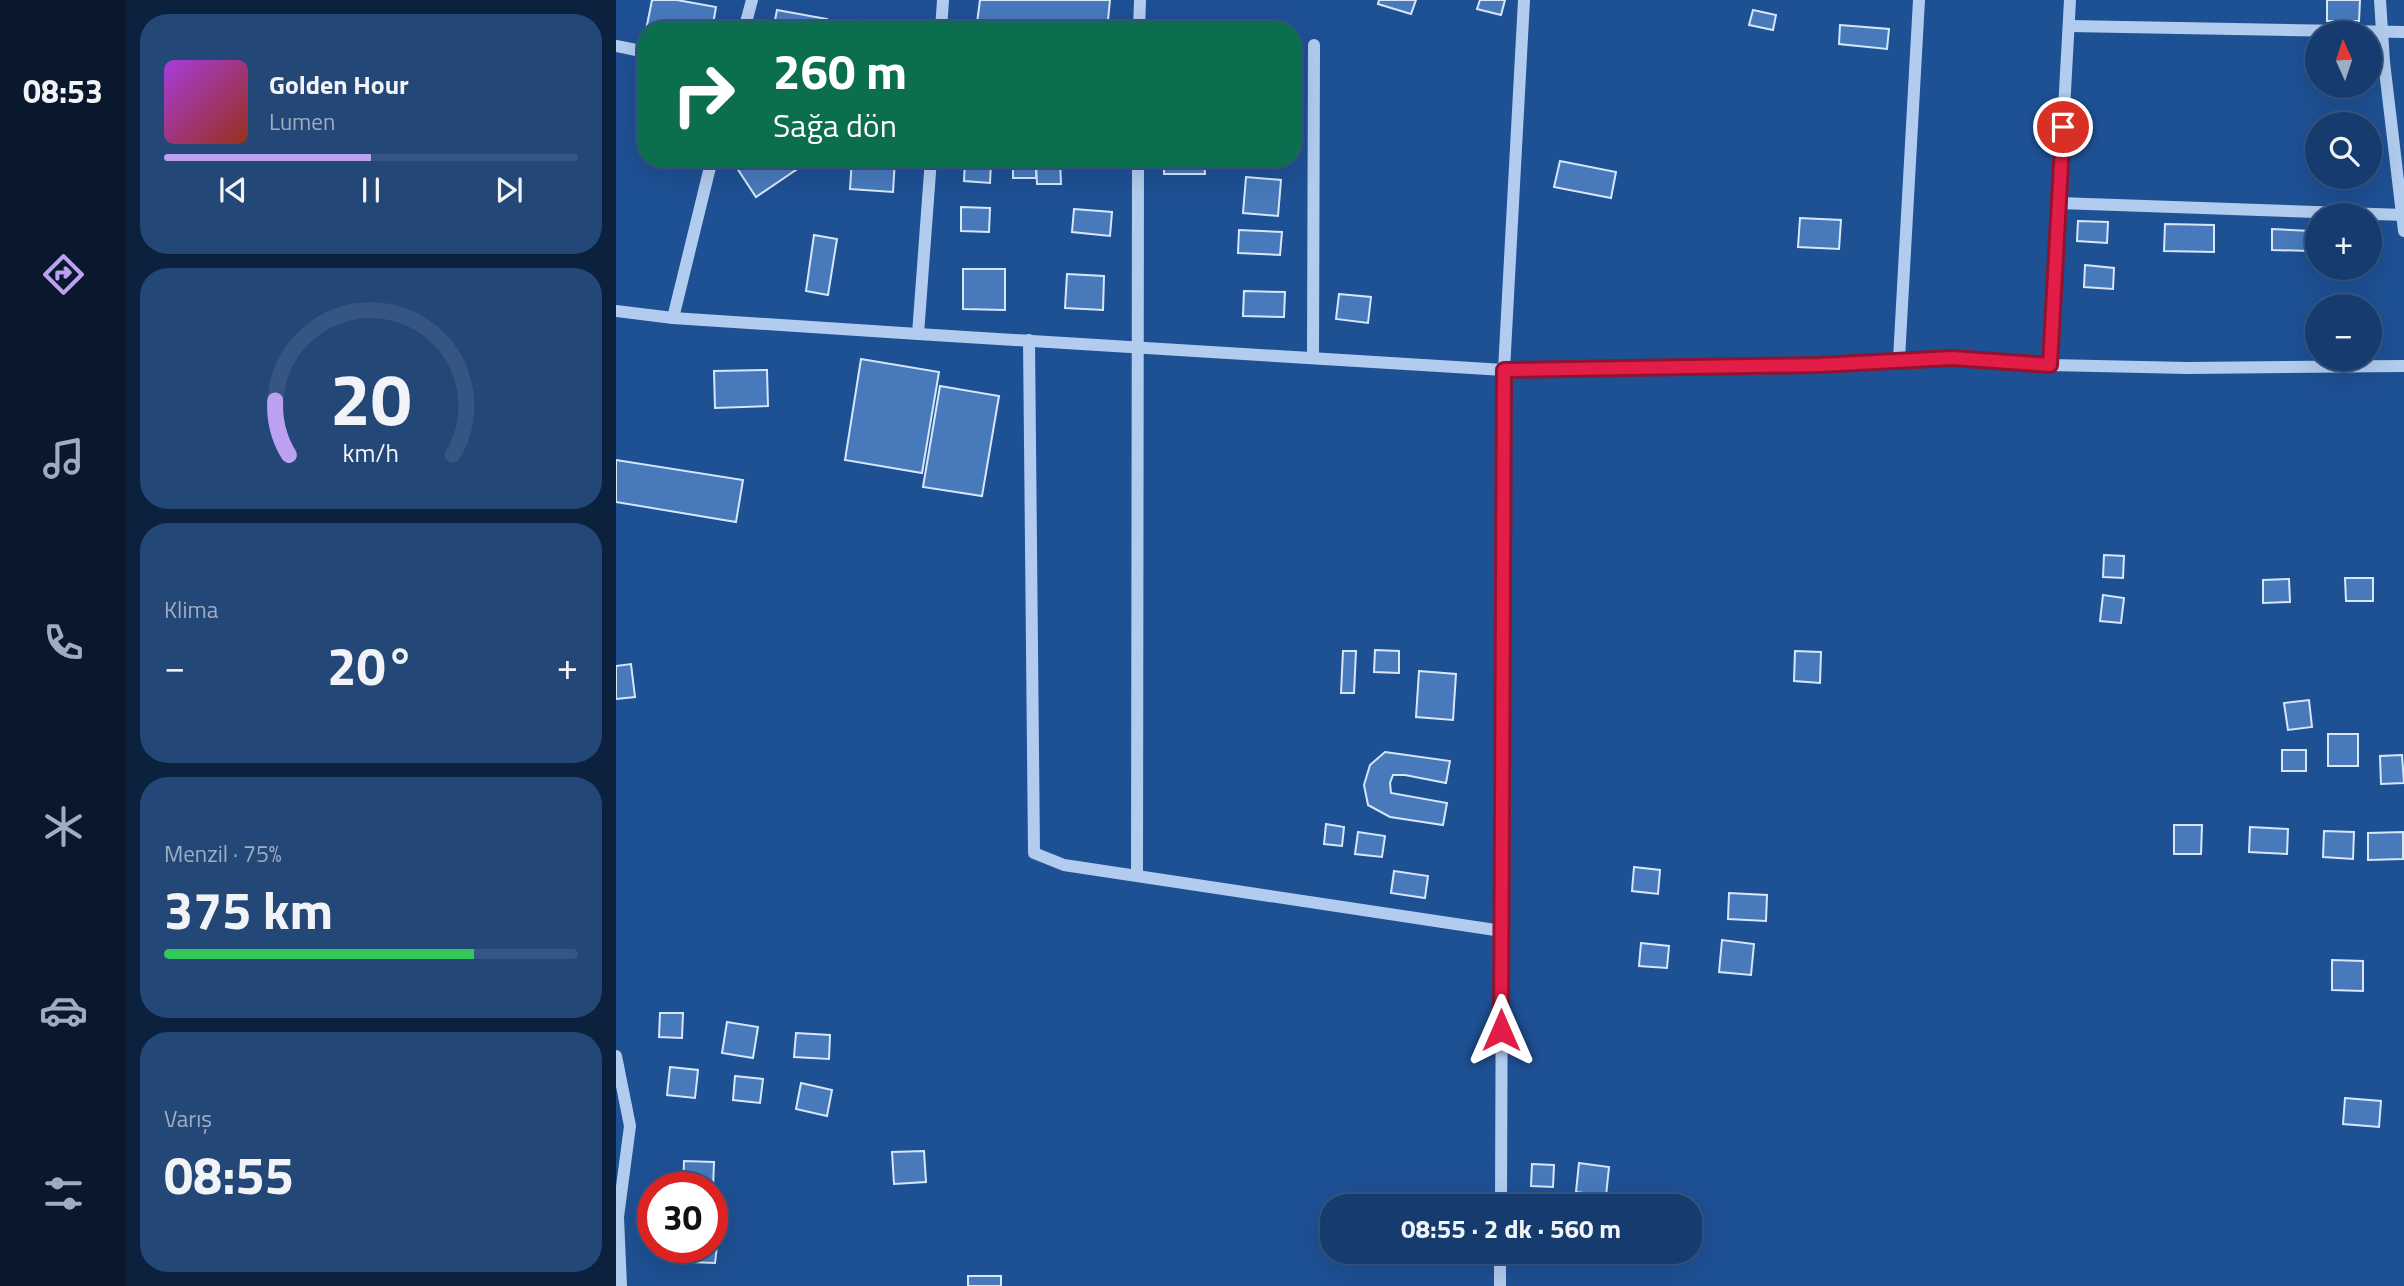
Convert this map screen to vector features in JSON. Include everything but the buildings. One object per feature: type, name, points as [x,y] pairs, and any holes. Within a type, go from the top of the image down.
[{"type":"street","points":[[746,21],[752,0]]},
{"type":"street","points":[[942,21],[943,0]]},
{"type":"street","points":[[1139,21],[1140,0]]},
{"type":"street","points":[[1501,1194],[1504,370],[1524,0]]},
{"type":"street","points":[[1899,359],[1919,0]]},
{"type":"street","points":[[2050,365],[2070,0]]},
{"type":"street","points":[[2380,0],[2381,21]]},
{"type":"street","points":[[2069,26],[2305,31]]},
{"type":"street","points":[[2382,32],[2404,32]]},
{"type":"street","points":[[2382,40],[2404,231]]},
{"type":"street","points":[[1313,358],[1314,45]]},
{"type":"street","points":[[616,46],[637,50]]},
{"type":"street","points":[[673,317],[710,168]]},
{"type":"street","points":[[918,334],[930,168]]},
{"type":"street","points":[[1137,876],[1138,168]]},
{"type":"street","points":[[2059,203],[2403,215]]},
{"type":"street","points":[[616,311],[918,334],[1504,370],[1819,365],[1952,358],[2050,365],[2188,368],[2404,366]]},
{"type":"street","points":[[1029,340],[1034,853],[1064,864],[1502,931]]},
{"type":"street","points":[[616,1056],[631,1126],[618,1217],[621,1286]]},
{"type":"street","points":[[1500,1264],[1500,1286]]},
{"type":"route","points":[[1501,1030],[1504,370],[1819,365],[1952,358],[2050,365],[2063,127]]}]
